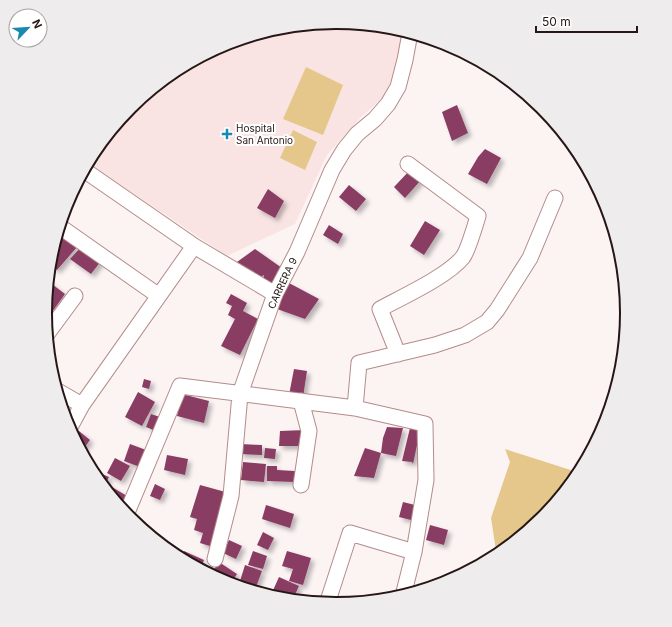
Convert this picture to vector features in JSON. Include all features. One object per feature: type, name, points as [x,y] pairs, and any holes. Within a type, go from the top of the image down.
[{"type":"street","name":"CARRERA 9","points":[[215,559],[231,496],[240,394],[275,294],[297,252],[332,170],[352,139],[388,104],[398,87],[409,39]]},
{"type":"street","points":[[398,354],[380,309],[426,284],[454,266],[464,256],[478,216],[408,164]]},
{"type":"street","points":[[89,173],[194,246],[275,294]]},
{"type":"street","points":[[355,408],[359,363],[435,345],[465,335],[487,322],[497,310],[530,258],[555,198]]},
{"type":"street","points":[[65,229],[159,296]]},
{"type":"street","points":[[73,422],[82,405],[194,246]]},
{"type":"street","points":[[52,326],[75,296]]},
{"type":"street","points":[[129,508],[180,386],[355,408],[425,424],[426,480],[414,552],[405,589]]},
{"type":"street","points":[[63,394],[82,405]]},
{"type":"street","points":[[301,401],[309,431],[301,485]]},
{"type":"street","points":[[330,598],[350,533],[414,552]]},
{"type":"shaded area","name":"Hospital San Antonio","points":[[336,29],[373,31],[401,36],[402,47],[386,95],[362,116],[327,155],[295,224],[227,256],[93,166],[110,140],[135,112],[178,77],[210,58],[245,44],[280,34],[299,31]]},
{"type":"shaded area","points":[[306,67],[343,85],[323,135],[283,119]]},
{"type":"shaded area","points":[[293,130],[317,142],[305,170],[280,158]]},
{"type":"shaded area","points":[[505,449],[574,471],[562,487],[537,515],[496,549],[491,518],[510,462]]},
{"type":"building","points":[[457,105],[468,133],[452,141],[442,112]]},
{"type":"building","points":[[485,149],[501,158],[487,184],[468,174],[478,157]]},
{"type":"building","points":[[410,170],[421,180],[405,198],[394,187]]},
{"type":"building","points":[[349,185],[366,199],[356,211],[339,197]]},
{"type":"building","points":[[268,189],[284,201],[275,218],[257,208]]},
{"type":"building","points":[[425,221],[440,230],[424,255],[410,246]]},
{"type":"building","points":[[329,225],[343,234],[338,244],[323,235]]},
{"type":"building","points":[[63,235],[77,247],[57,270],[55,269]]},
{"type":"building","points":[[82,246],[101,261],[91,274],[70,259]]},
{"type":"building","points":[[255,249],[282,268],[273,286],[263,281],[264,275],[255,280],[252,270],[245,274],[237,262]]},
{"type":"building","points":[[289,283],[319,299],[305,319],[277,309]]},
{"type":"building","points":[[53,285],[65,294],[52,312]]},
{"type":"building","points":[[231,294],[247,303],[243,311],[258,319],[240,355],[221,346],[235,319],[228,315],[232,306],[226,303]]},
{"type":"building","points":[[294,369],[307,371],[303,397],[289,395]]},
{"type":"building","points":[[144,379],[151,381],[149,389],[142,387]]},
{"type":"building","points":[[138,392],[155,402],[142,426],[125,417]]},
{"type":"building","points":[[182,394],[209,401],[204,423],[177,416]]},
{"type":"building","points":[[151,414],[163,418],[158,432],[146,427]]},
{"type":"building","points":[[387,427],[403,428],[396,456],[381,453],[383,438]]},
{"type":"building","points":[[410,428],[420,431],[413,464],[412,462],[402,461]]},
{"type":"building","points":[[306,430],[303,446],[279,446],[280,431]]},
{"type":"building","points":[[79,431],[90,440],[85,447],[81,439],[78,432]]},
{"type":"building","points":[[130,444],[146,450],[140,467],[124,461]]},
{"type":"building","points":[[240,444],[262,445],[262,455],[240,454]]},
{"type":"building","points":[[265,448],[276,449],[275,459],[264,458]]},
{"type":"building","points":[[365,448],[381,453],[374,478],[354,476]]},
{"type":"building","points":[[167,455],[188,459],[185,475],[164,470]]},
{"type":"building","points":[[115,458],[130,466],[121,481],[107,473]]},
{"type":"building","points":[[243,462],[266,464],[264,482],[241,480]]},
{"type":"building","points":[[267,466],[277,466],[277,470],[295,471],[295,482],[267,481]]},
{"type":"building","points":[[100,473],[109,477],[106,482]]},
{"type":"building","points":[[155,484],[165,489],[160,500],[150,496]]},
{"type":"building","points":[[108,485],[127,496],[123,502]]},
{"type":"building","points":[[200,485],[229,493],[213,547],[200,543],[203,533],[194,530],[197,519],[190,517]]},
{"type":"building","points":[[403,502],[419,506],[415,521],[399,517]]},
{"type":"building","points":[[266,505],[294,514],[290,528],[262,519]]},
{"type":"building","points":[[430,525],[448,530],[444,545],[426,540]]},
{"type":"building","points":[[263,532],[274,538],[268,550],[257,545]]},
{"type":"building","points":[[229,540],[242,546],[236,559],[223,553]]},
{"type":"building","points":[[184,551],[204,560],[202,565],[194,560],[183,553]]},
{"type":"building","points":[[253,551],[267,556],[263,569],[248,565]]},
{"type":"building","points":[[287,551],[311,558],[303,585],[289,581],[293,569],[282,566]]},
{"type":"building","points":[[219,562],[237,574],[234,579],[213,570]]},
{"type":"building","points":[[245,565],[262,571],[256,586],[240,581]]},
{"type":"building","points":[[279,577],[299,586],[295,595],[273,591]]},
{"type":"place","name":"Hospital San Antonio","points":[[227,134]]}]
